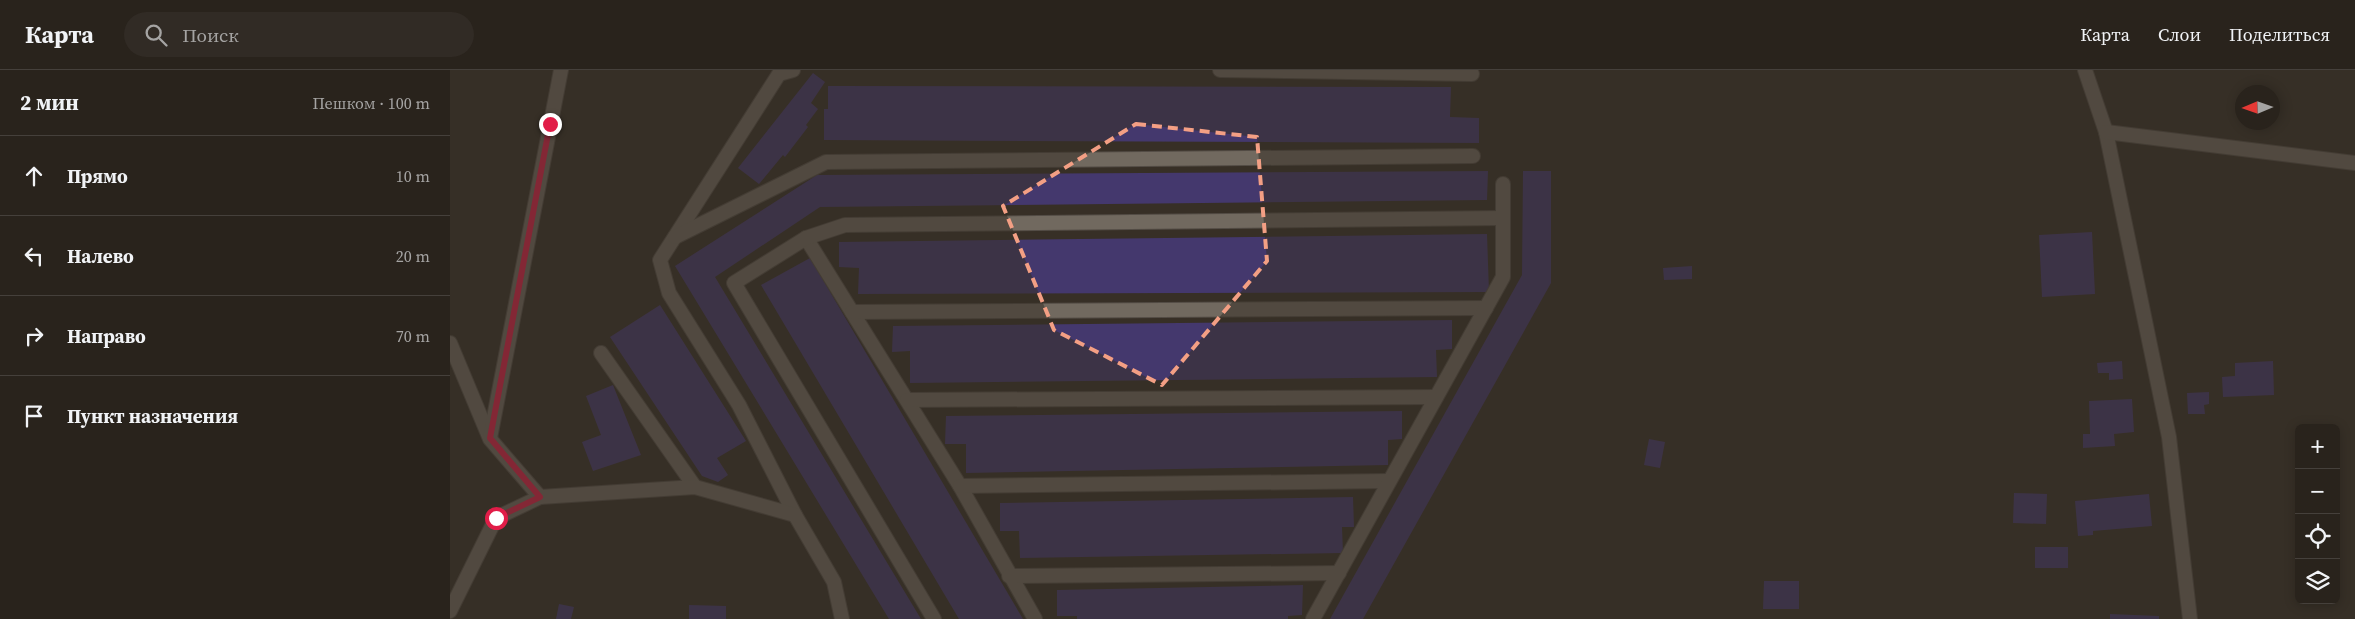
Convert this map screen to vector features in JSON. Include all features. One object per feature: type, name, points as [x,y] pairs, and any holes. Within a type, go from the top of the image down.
[{"type":"street","points":[[490,438],[561,70]]},
{"type":"street","points":[[793,70],[779,74],[660,260],[669,293],[738,404],[795,515],[834,582],[842,619]]},
{"type":"street","points":[[1220,70],[1472,74]]},
{"type":"street","points":[[2084,70],[2106,132],[2169,437],[2190,619]]},
{"type":"street","points":[[2106,132],[2355,163]]},
{"type":"street","points":[[675,237],[826,162],[1473,156]]},
{"type":"street","points":[[1313,619],[1503,277],[1503,184]]},
{"type":"street","points":[[934,619],[734,283],[806,238],[845,225],[1503,218]]},
{"type":"street","points":[[806,238],[960,486],[1009,576],[1035,619]]},
{"type":"street","points":[[852,312],[1486,308]]},
{"type":"street","points":[[450,343],[490,438],[540,497]]},
{"type":"street","points":[[601,353],[695,487]]},
{"type":"street","points":[[907,400],[1436,397]]},
{"type":"street","points":[[960,486],[1388,481]]},
{"type":"street","points":[[450,611],[496,518],[540,497],[695,487],[795,515]]},
{"type":"street","points":[[1009,576],[1339,573]]},
{"type":"highlighted area","points":[[1136,124],[1257,137],[1267,261],[1162,385],[1054,330],[1003,206]]},
{"type":"building","points":[[813,73],[825,82],[811,103],[818,109],[806,125],[808,127],[785,157],[783,155],[759,184],[738,168]]},
{"type":"building","points":[[828,86],[1451,87],[1450,117],[1479,118],[1479,143],[824,140],[824,109],[828,109]]},
{"type":"building","points":[[1488,171],[1487,200],[820,207],[715,277],[921,619],[889,619],[675,266],[817,175]]},
{"type":"building","points":[[1523,171],[1551,171],[1551,283],[1363,619],[1330,619],[1522,275]]},
{"type":"building","points":[[2092,232],[2095,294],[2042,297],[2039,235]]},
{"type":"building","points":[[1487,234],[1489,292],[858,294],[859,268],[839,267],[839,242]]},
{"type":"building","points":[[810,258],[1023,619],[959,619],[761,285]]},
{"type":"building","points":[[1692,266],[1692,279],[1664,280],[1663,268]]},
{"type":"building","points":[[660,305],[746,441],[717,458],[728,475],[718,482],[702,476],[610,337]]},
{"type":"building","points":[[1452,320],[1452,349],[1436,350],[1437,377],[910,383],[910,351],[892,352],[893,326]]},
{"type":"building","points":[[2122,361],[2123,379],[2109,380],[2109,373],[2098,373],[2097,363]]},
{"type":"building","points":[[2273,361],[2274,395],[2223,397],[2222,377],[2235,376],[2235,363]]},
{"type":"building","points":[[613,385],[641,455],[593,471],[582,442],[601,435],[586,396]]},
{"type":"building","points":[[2209,392],[2209,404],[2204,405],[2205,414],[2188,414],[2187,393]]},
{"type":"building","points":[[2132,399],[2134,432],[2114,434],[2115,446],[2083,448],[2083,434],[2090,434],[2089,401]]},
{"type":"building","points":[[1402,411],[1402,439],[1388,440],[1388,465],[966,473],[966,444],[945,444],[946,416]]},
{"type":"building","points":[[1649,439],[1665,442],[1660,468],[1644,465]]},
{"type":"building","points":[[2014,493],[2047,494],[2046,524],[2013,523]]},
{"type":"building","points":[[2149,494],[2152,526],[2093,531],[2093,535],[2078,536],[2075,501]]},
{"type":"building","points":[[1353,497],[1354,527],[1342,527],[1343,553],[1020,558],[1019,531],[1000,531],[1000,503]]},
{"type":"building","points":[[2035,547],[2068,547],[2068,568],[2035,568]]},
{"type":"building","points":[[1764,581],[1799,581],[1799,609],[1763,609]]},
{"type":"building","points":[[1303,585],[1302,615],[1288,616],[1288,619],[1077,619],[1077,616],[1057,616],[1057,590]]},
{"type":"building","points":[[559,604],[574,607],[571,619],[556,619]]},
{"type":"building","points":[[689,605],[726,606],[726,619],[689,619]]},
{"type":"building","points":[[2110,614],[2159,616],[2159,619],[2110,619]]},
{"type":"route","points":[[496,518],[540,497],[490,438],[550,124]]}]
